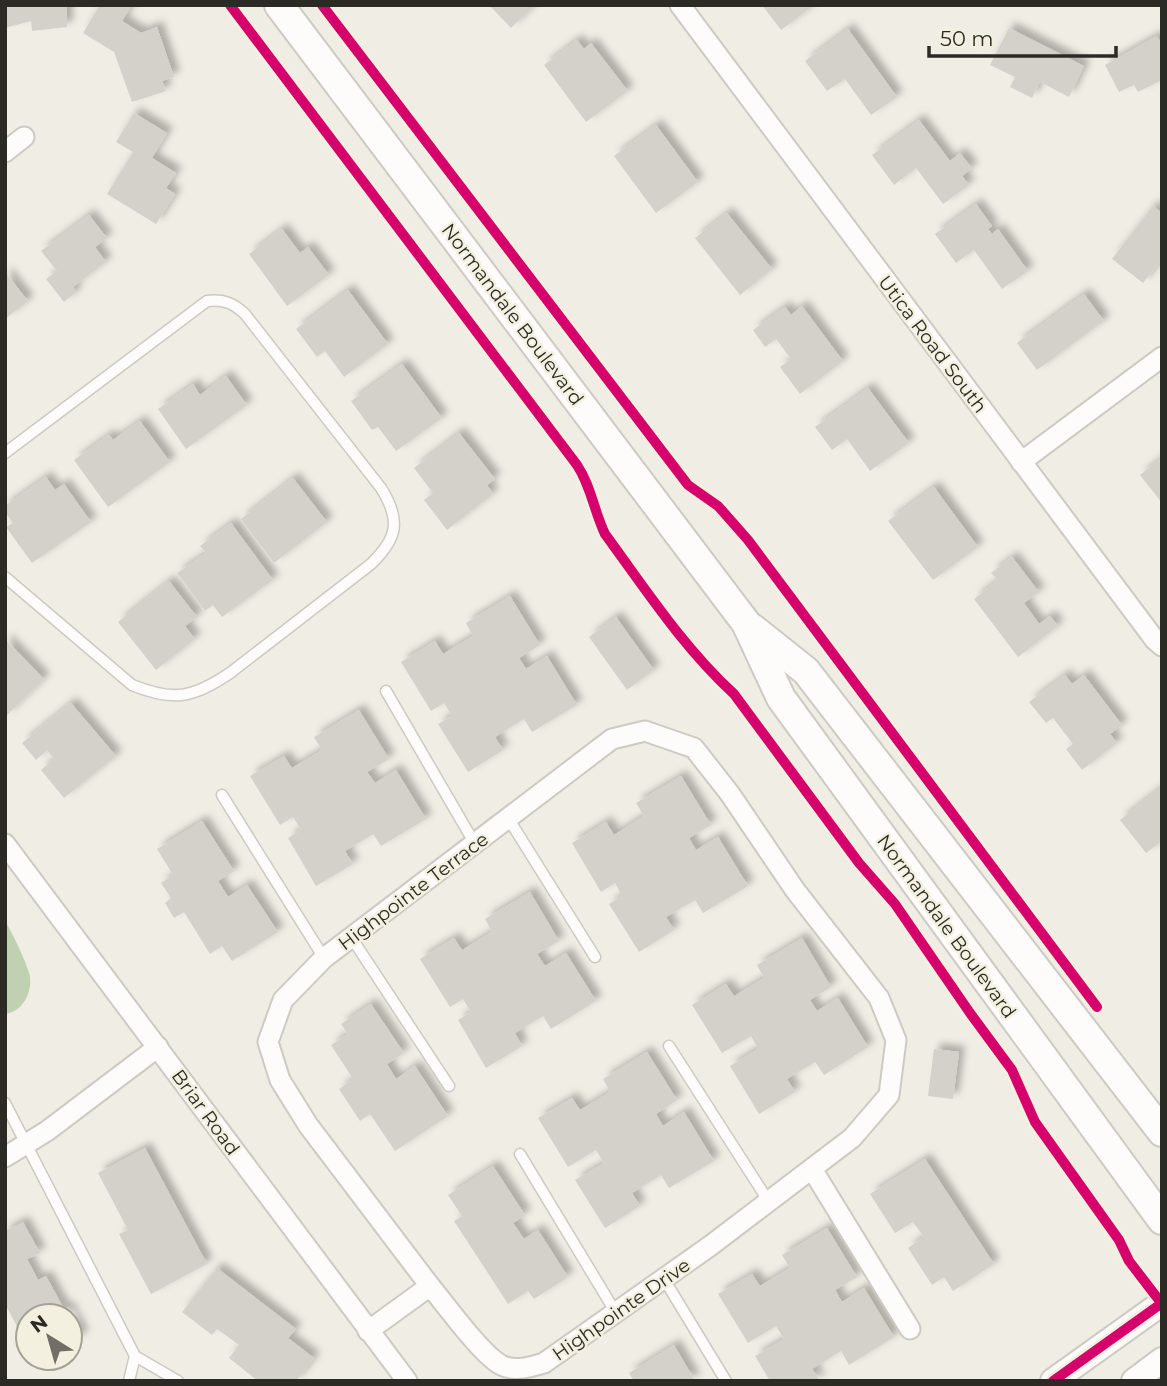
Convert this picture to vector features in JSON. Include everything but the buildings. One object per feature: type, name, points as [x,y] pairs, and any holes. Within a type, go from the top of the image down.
[{"type":"main road","name":"Normandale Boulevard","points":[[279,5],[746,623],[781,698],[1162,1220]]},
{"type":"main road","name":"Normandale Boulevard","points":[[746,623],[806,671],[1162,1132]]},
{"type":"street","name":"Utica Road South","points":[[680,5],[1021,462],[1162,646]]},
{"type":"street","points":[[5,152],[24,137]]},
{"type":"street","points":[[1021,462],[1162,357]]},
{"type":"street","name":"Highpointe Terrace","points":[[430,1286],[308,1125],[280,1080],[268,1042],[283,1000],[324,958],[612,739],[645,732],[694,748],[730,794],[795,890]]},
{"type":"street","name":"Briar Road","points":[[5,844],[407,1381]]},
{"type":"street","name":"Highpointe Drive","points":[[430,1286],[477,1344],[501,1365],[518,1374],[526,1368],[544,1363],[616,1314],[852,1139],[889,1095],[896,1040],[879,998],[795,890]]},
{"type":"street","points":[[5,1157],[47,1131],[158,1047]]},
{"type":"street","points":[[812,1169],[910,1329]]},
{"type":"street","points":[[368,1331],[430,1286]]},
{"type":"street","points":[[1053,1381],[1162,1303]]},
{"type":"street","points":[[1134,1381],[1162,1360]]},
{"type":"lane","points":[[5,453],[207,301],[220,299],[234,304],[245,314],[382,488],[393,506],[394,527],[386,550],[372,564],[230,673],[207,688],[182,696],[156,695],[132,685],[5,576]]},
{"type":"lane","points":[[386,691],[475,844]]},
{"type":"lane","points":[[222,795],[324,958]]},
{"type":"lane","points":[[508,818],[596,957]]},
{"type":"lane","points":[[351,937],[449,1086]]},
{"type":"lane","points":[[668,1046],[769,1202]]},
{"type":"lane","points":[[5,1103],[135,1356],[178,1381]]},
{"type":"lane","points":[[520,1154],[616,1314]]},
{"type":"lane","points":[[664,1279],[726,1381]]},
{"type":"lane","points":[[130,1381],[135,1356]]},
{"type":"shaded area","points":[[5,921],[27,965],[30,983],[21,1006],[5,1014]]},
{"type":"cycle path","points":[[230,5],[577,465],[586,481],[605,534],[650,597],[698,657],[734,694],[859,863],[895,904],[1012,1070],[1035,1122],[1119,1240],[1129,1261],[1162,1304]]},
{"type":"cycle path","points":[[322,5],[688,485],[718,506],[748,540],[1097,1007]]},
{"type":"cycle path","points":[[1053,1381],[1162,1303]]}]
